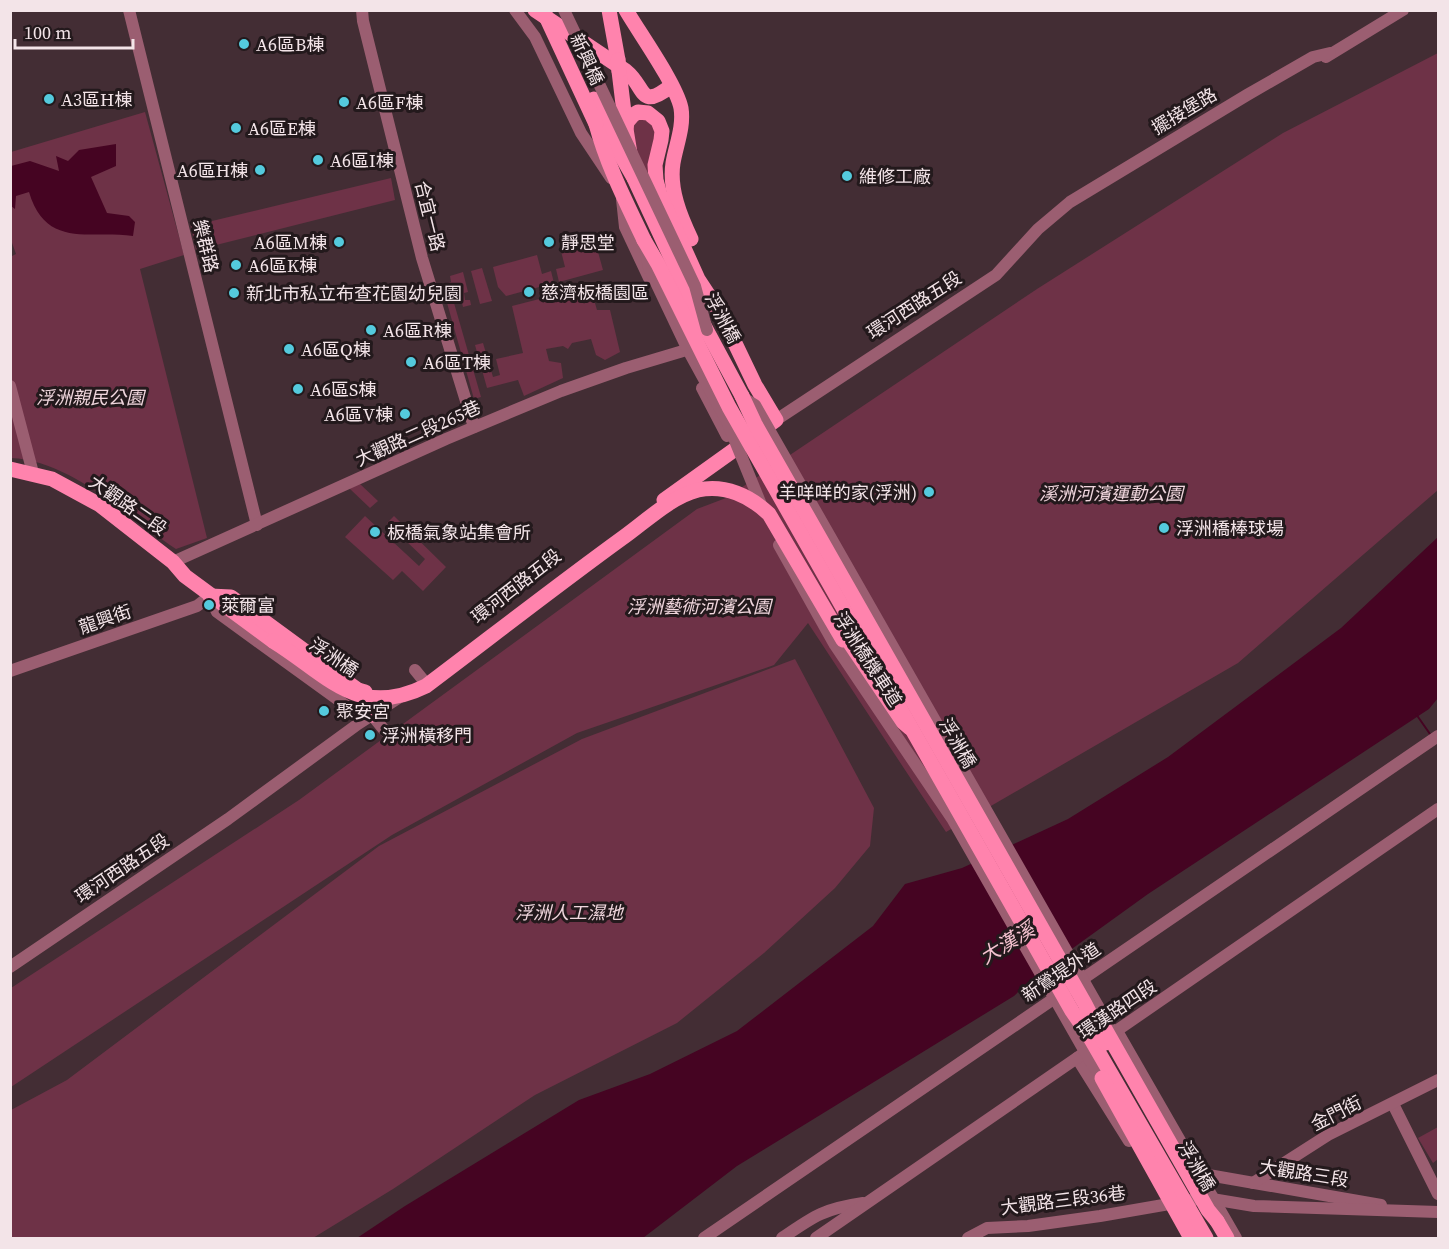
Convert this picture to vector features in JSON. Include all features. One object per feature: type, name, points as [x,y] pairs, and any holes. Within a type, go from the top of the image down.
[{"type":"main road","points":[[535,10],[626,71],[644,95],[650,98],[658,96],[668,88]]},
{"type":"main road","name":"新興橋","points":[[543,10],[621,193]]},
{"type":"main road","name":"新興橋","points":[[552,10],[622,158],[634,178]]},
{"type":"main road","points":[[609,10],[634,178]]},
{"type":"main road","points":[[615,10],[668,88]]},
{"type":"main road","points":[[627,10],[681,117],[673,165],[673,182],[680,215],[698,271]]},
{"type":"main road","points":[[626,129],[627,122],[638,112],[648,113],[658,121],[662,131],[655,165],[658,187],[668,216],[721,314],[755,385],[776,420]]},
{"type":"main road","name":"浮洲橋","points":[[634,178],[755,424],[1079,1007],[1094,1044],[1206,1239]]},
{"type":"main road","name":"浮洲橋","points":[[621,193],[729,407],[912,730],[1079,1007],[1103,1040],[1216,1239]]},
{"type":"main road","name":"環河西路五段","points":[[408,692],[419,676],[776,420]]},
{"type":"main road","name":"大觀路二段","points":[[10,469],[52,479],[100,506],[173,562],[185,576],[210,596]]},
{"type":"main road","name":"浮洲橋","points":[[210,596],[348,692],[368,698],[386,699],[408,694],[426,686],[675,500],[698,491],[726,490],[751,499],[769,514],[843,640],[888,710],[912,730]]},
{"type":"main road","points":[[210,596],[231,597],[358,690],[368,702],[372,715]]},
{"type":"main road","points":[[358,690],[371,693],[408,692]]},
{"type":"main road","points":[[1079,1007],[1082,1037],[1191,1239]]},
{"type":"main road","points":[[1079,1007],[1110,1035],[1208,1210],[1227,1239]]},
{"type":"street","name":"樂群路","points":[[129,10],[257,525]]},
{"type":"street","name":"合宜一路","points":[[362,10],[422,258],[474,428]]},
{"type":"street","points":[[515,10],[535,37],[581,133],[621,193],[625,227],[683,351],[725,429],[733,452]]},
{"type":"street","points":[[535,10],[593,125]]},
{"type":"street","points":[[564,10],[695,286],[707,330]]},
{"type":"street","name":"擺接堡路","points":[[1038,229],[1061,210],[1073,208],[1403,10]]},
{"type":"street","name":"環河西路五段","points":[[776,420],[996,275],[1038,229]]},
{"type":"street","name":"浮洲橋機車道","points":[[644,240],[649,268],[687,348],[727,421],[774,536],[835,645],[953,820],[1101,1076]]},
{"type":"street","name":"大觀路二段265巷","points":[[173,562],[561,391],[683,351]]},
{"type":"street","points":[[10,386],[33,473]]},
{"type":"street","points":[[742,396],[755,405],[1109,1025],[1212,1208],[1217,1221]]},
{"type":"street","points":[[273,640],[292,659],[316,677],[351,698],[365,703],[383,704],[419,696],[677,506],[692,498],[720,494],[745,501],[765,517],[777,534],[860,681]]},
{"type":"street","points":[[210,596],[217,612],[355,712],[372,715],[385,731]]},
{"type":"street","name":"龍興街","points":[[10,671],[197,606],[210,596]]},
{"type":"street","name":"環河西路五段","points":[[10,967],[228,819],[372,715],[408,692]]},
{"type":"street","name":"新鶯堤外道","points":[[704,1239],[1438,736]]},
{"type":"street","name":"環漢路四段","points":[[816,1239],[1438,809]]},
{"type":"street","points":[[1117,1031],[1236,1239]]},
{"type":"street","points":[[1077,1058],[1113,1115],[1184,1239]]},
{"type":"street","name":"金門街","points":[[1253,1183],[1328,1135],[1438,1080]]},
{"type":"street","points":[[1113,1115],[1110,1107],[1118,1101],[1139,1087],[1150,1090]]},
{"type":"street","points":[[1393,1104],[1438,1194]]},
{"type":"street","name":"大觀路三段","points":[[1197,1173],[1405,1210]]},
{"type":"street","points":[[1314,1192],[1320,1202],[1316,1208]]},
{"type":"street","name":"大觀路三段","points":[[1165,1204],[1212,1199],[1254,1206],[1438,1212]]},
{"type":"street","points":[[782,1239],[823,1211],[867,1203]]},
{"type":"street","name":"大觀路三段36巷","points":[[968,1239],[987,1228],[1044,1224],[1165,1204]]},
{"type":"green space","name":"溪洲河濱運動公園","points":[[1438,53],[1438,490],[1238,663],[946,832],[808,623],[774,665],[577,733],[392,835],[11,1087],[11,988],[299,800],[697,509],[726,498],[1037,289],[1283,133]]},
{"type":"green space","name":"浮洲親民公園","points":[[145,112],[184,255],[140,269],[207,538],[176,549],[77,479],[34,461],[11,458],[10,257],[16,254],[11,240],[11,152]]},
{"type":"green space","points":[[643,118],[656,129],[650,176],[637,160],[632,124]]},
{"type":"green space","points":[[391,178],[395,200],[196,250],[191,226]]},
{"type":"green space","points":[[595,241],[603,270],[559,282],[556,269],[565,267],[561,251]]},
{"type":"green space","points":[[537,255],[542,274],[551,271],[554,283],[506,296],[498,287],[493,267]]},
{"type":"green space","points":[[482,268],[492,301],[480,304],[471,271]]},
{"type":"green space","points":[[463,272],[468,292],[464,293],[465,300],[470,300],[471,305],[463,307],[458,287],[450,289],[481,397],[474,399],[442,285],[451,282],[450,276]]},
{"type":"green space","points":[[590,286],[597,310],[610,310],[620,352],[605,360],[596,355],[591,339],[572,343],[568,349],[563,346],[546,349],[549,361],[561,363],[563,378],[524,396],[518,380],[487,388],[475,345],[483,343],[493,377],[500,375],[496,359],[523,353],[512,306]]},
{"type":"green space","points":[[359,483],[378,501],[370,508],[349,488]]},
{"type":"green space","points":[[365,516],[419,566],[425,559],[387,523],[394,516],[446,567],[423,591],[402,571],[393,580],[345,537]]},
{"type":"green space","name":"浮洲人工濕地","points":[[795,659],[874,808],[870,846],[835,888],[764,953],[677,1023],[535,1095],[393,1189],[313,1238],[11,1238],[11,1110],[67,1080],[379,846],[582,739]]},
{"type":"green space","points":[[1438,1127],[1438,1159],[1433,1163],[1418,1138]]},
{"type":"water","points":[[116,144],[116,166],[91,177],[107,213],[129,216],[135,222],[133,236],[71,233],[58,229],[46,222],[37,210],[29,192],[16,196],[15,209],[11,206],[11,166],[30,161],[59,171],[56,156],[68,161],[79,150]]},
{"type":"water","name":"大漢溪","points":[[1438,537],[1438,698],[1429,709],[1148,894],[1037,974],[1014,996],[737,1166],[643,1238],[357,1238],[405,1206],[579,1100],[650,1074],[737,1031],[873,926],[905,884],[962,868],[1068,819],[1168,757],[1341,628]]},
{"type":"waterway","points":[[1416,714],[1430,734]]},
{"type":"place","name":"A6區B棟","points":[[244,44]]},
{"type":"place","name":"A3區H棟","points":[[49,99]]},
{"type":"place","name":"A6區F棟","points":[[344,102]]},
{"type":"place","name":"A6區E棟","points":[[236,128]]},
{"type":"place","name":"A6區I棟","points":[[318,160]]},
{"type":"place","name":"A6區H棟","points":[[260,170]]},
{"type":"place","name":"維修工廠","points":[[847,176]]},
{"type":"place","name":"A6區M棟","points":[[339,242]]},
{"type":"place","name":"靜思堂","points":[[549,242]]},
{"type":"place","name":"A6區K棟","points":[[236,265]]},
{"type":"place","name":"慈濟板橋園區","points":[[529,292]]},
{"type":"place","name":"新北市私立布查花園幼兒園","points":[[234,293]]},
{"type":"place","name":"A6區R棟","points":[[371,330]]},
{"type":"place","name":"A6區Q棟","points":[[289,349]]},
{"type":"place","name":"A6區T棟","points":[[411,362]]},
{"type":"place","name":"A6區S棟","points":[[298,389]]},
{"type":"place","name":"A6區V棟","points":[[405,414]]},
{"type":"place","name":"羊咩咩的家(浮洲)","points":[[929,492]]},
{"type":"place","name":"浮洲橋棒球場","points":[[1164,528]]},
{"type":"place","name":"板橋氣象站集會所","points":[[375,532]]},
{"type":"place","name":"萊爾富","points":[[209,605]]},
{"type":"place","name":"聚安宮","points":[[324,711]]},
{"type":"place","name":"浮洲橫移門","points":[[370,735]]},
{"type":"park label","name":"浮洲藝術河濱公園","points":[[699,606]]}]
